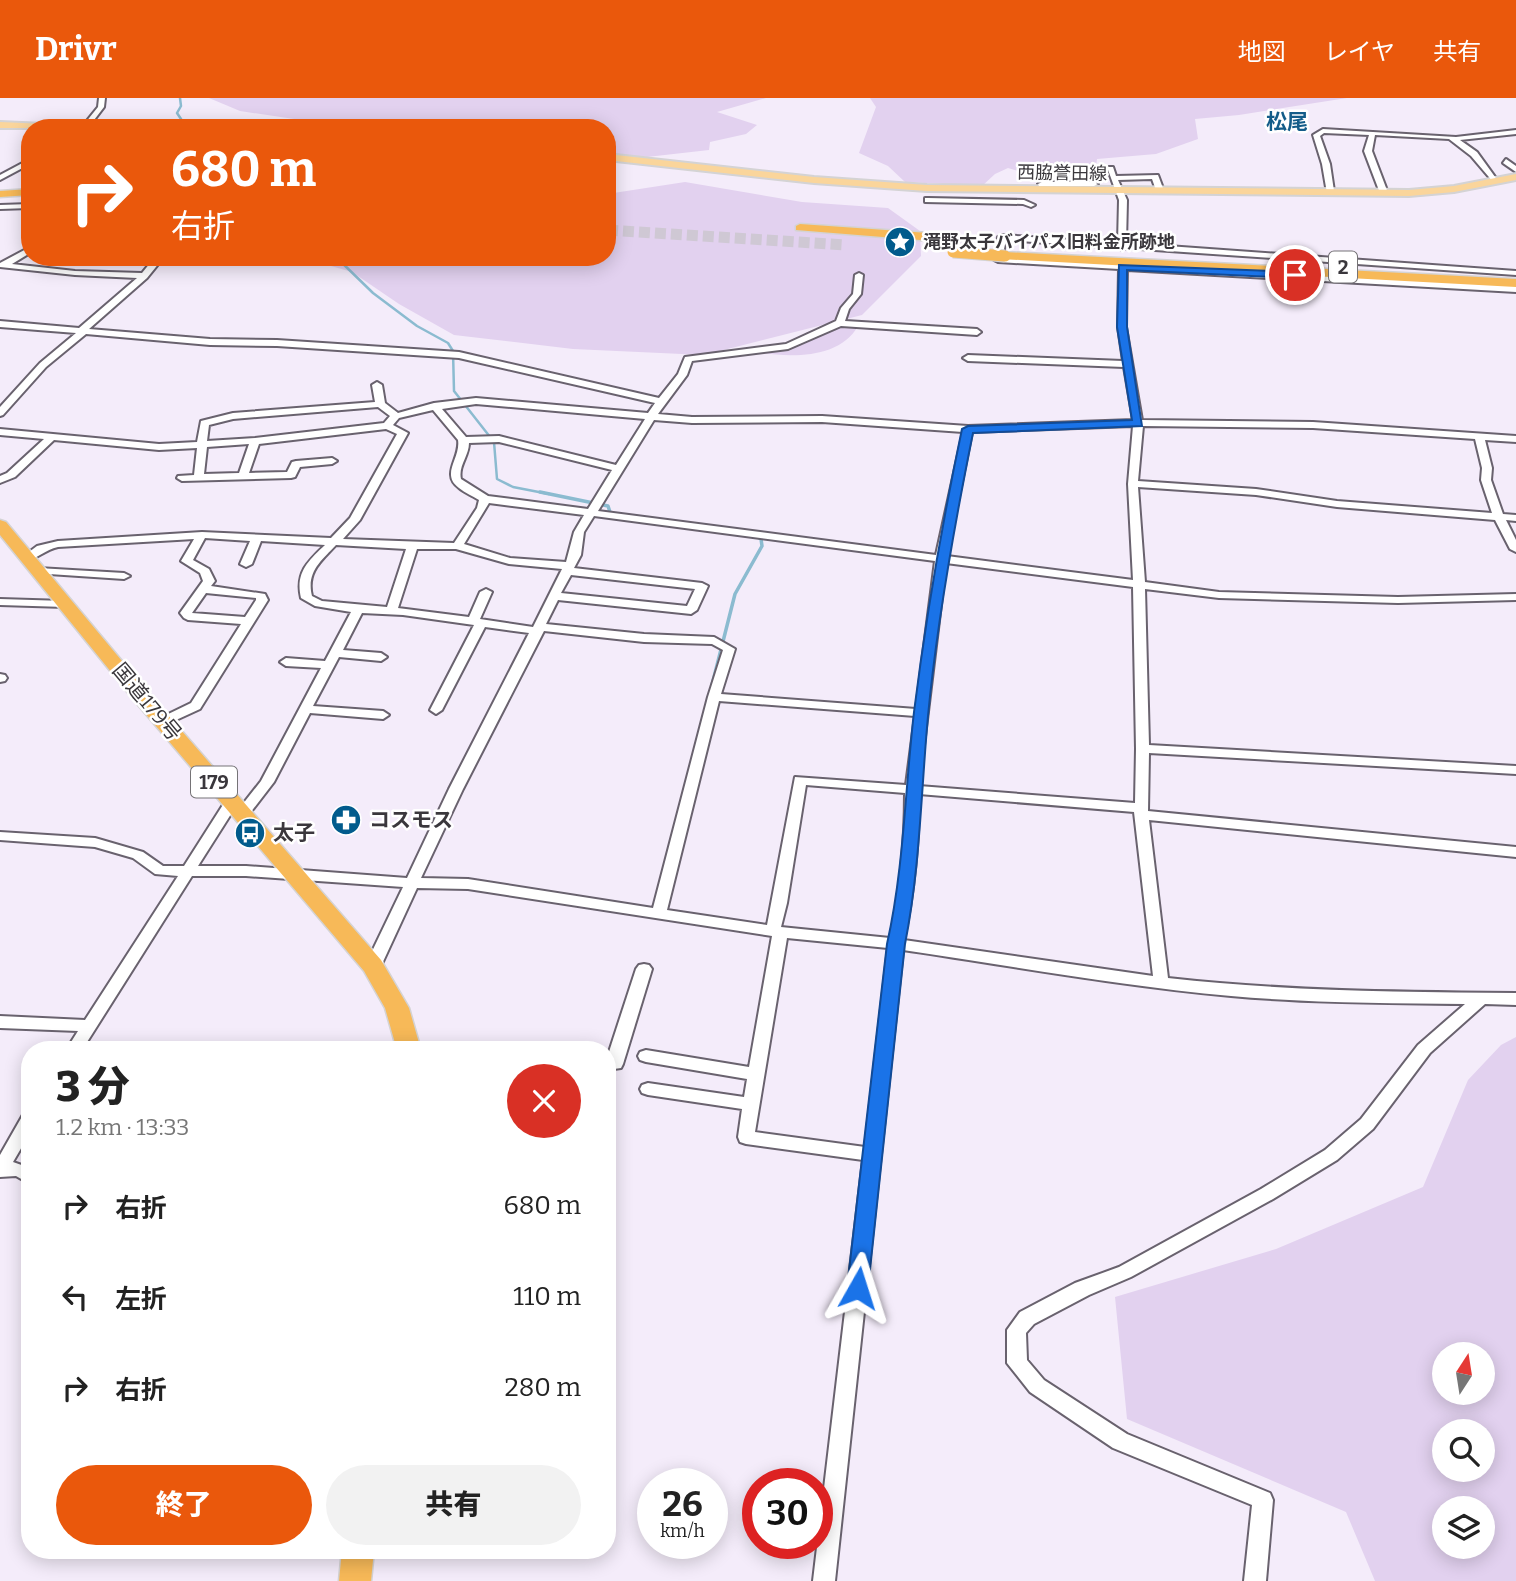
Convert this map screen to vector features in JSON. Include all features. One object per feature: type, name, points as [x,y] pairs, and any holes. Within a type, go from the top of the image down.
[{"type":"highway","points":[[0,200],[21,199]]},
{"type":"highway","name":"2","points":[[800,229],[969,239],[1423,275]]},
{"type":"highway","name":"2","points":[[946,252],[1399,276],[1423,275]]},
{"type":"highway","points":[[1423,275],[1516,281]]},
{"type":"highway","name":"国道179号","points":[[0,525],[163,722],[373,966],[397,1007],[406,1041]]},
{"type":"highway","points":[[355,1581],[357,1559]]},
{"type":"main road","points":[[0,125],[21,126]]},
{"type":"main road","name":"西脇誉田線","points":[[616,159],[814,180],[927,188],[1029,190],[1092,182],[1121,191],[1384,193],[1454,189],[1516,177]]},
{"type":"street","points":[[91,119],[101,107],[102,98]]},
{"type":"street","points":[[1407,122],[1420,147]]},
{"type":"street","points":[[1451,127],[1452,138],[1474,154],[1494,181]]},
{"type":"street","points":[[1330,191],[1326,164],[1316,135],[1323,131],[1373,135],[1384,131],[1452,138],[1516,132]]},
{"type":"street","points":[[1373,135],[1368,151],[1384,193]]},
{"type":"street","points":[[1506,161],[1516,170]]},
{"type":"street","points":[[0,165],[21,166]]},
{"type":"street","points":[[0,178],[21,168]]},
{"type":"street","points":[[1110,169],[1121,191],[1124,224],[1122,327],[1138,424],[1133,484],[1139,585],[1143,749],[1141,812],[1161,983]]},
{"type":"street","points":[[1114,178],[1155,177],[1160,191]]},
{"type":"street","points":[[1059,179],[1092,182]]},
{"type":"street","points":[[927,188],[926,203],[1029,204],[1033,201],[1029,190]]},
{"type":"street","points":[[1516,281],[1122,256],[999,260],[1002,237],[1122,256],[1516,281]]},
{"type":"street","points":[[3,265],[21,254]]},
{"type":"street","points":[[3,265],[75,273],[144,276]]},
{"type":"street","points":[[0,413],[43,365],[152,266]]},
{"type":"street","points":[[840,323],[845,308],[857,293],[859,275]]},
{"type":"street","points":[[373,966],[411,883],[568,569],[579,532],[662,401],[682,375],[688,359],[788,346],[840,323],[977,332]]},
{"type":"street","points":[[0,324],[210,342],[277,343],[459,355],[662,401]]},
{"type":"street","points":[[968,358],[1128,364]]},
{"type":"street","points":[[377,385],[380,404]]},
{"type":"street","points":[[387,426],[396,416],[434,406],[493,402],[692,420],[822,419],[968,429],[1138,424],[1313,425],[1516,439]]},
{"type":"street","points":[[199,477],[204,423],[233,416],[380,404],[396,416]]},
{"type":"street","points":[[434,406],[463,440],[464,449],[454,471],[454,478],[460,485],[485,499],[1219,595],[1312,599],[1516,597]]},
{"type":"street","points":[[303,410],[304,435]]},
{"type":"street","points":[[0,432],[159,447],[255,441],[387,426],[403,433],[355,520],[308,568],[304,586],[307,598],[319,604],[358,609],[392,609],[476,623],[644,638],[714,641],[729,649],[714,697],[659,914]]},
{"type":"street","points":[[824,1581],[896,944],[903,910],[921,713],[941,559],[968,429]]},
{"type":"street","points":[[1479,436],[1487,468],[1486,480],[1516,549]]},
{"type":"street","points":[[0,480],[11,475],[52,438]]},
{"type":"street","points":[[463,440],[499,439],[619,469]]},
{"type":"street","points":[[243,476],[255,441]]},
{"type":"street","points":[[182,478],[291,475],[296,464],[332,461]]},
{"type":"street","points":[[1133,484],[1256,492],[1337,504],[1516,518]]},
{"type":"street","points":[[457,546],[485,499]]},
{"type":"street","points":[[124,576],[32,564],[41,548],[58,544],[202,536],[257,537],[457,546],[509,561],[702,586],[691,610],[555,596]]},
{"type":"street","points":[[202,536],[187,561],[207,574],[209,581],[186,613],[188,616],[249,621]]},
{"type":"street","points":[[246,564],[257,537]]},
{"type":"street","points":[[392,609],[413,546]]},
{"type":"street","points":[[163,722],[197,706],[249,621],[261,596],[204,589]]},
{"type":"street","points":[[436,710],[476,623],[486,592]]},
{"type":"street","points":[[0,602],[65,604]]},
{"type":"street","points":[[80,1041],[188,873],[237,808],[267,782],[358,609]]},
{"type":"street","points":[[337,653],[381,657]]},
{"type":"street","points":[[286,662],[330,665]]},
{"type":"street","points":[[714,697],[858,706],[921,713]]},
{"type":"street","points":[[304,709],[383,715]]},
{"type":"street","points":[[1143,749],[1516,770]]},
{"type":"street","points":[[873,1155],[746,1137],[800,780],[1141,812],[1516,852]]},
{"type":"street","points":[[0,836],[95,843],[138,855],[160,871],[246,871],[411,883],[468,884],[776,931],[896,944],[1232,991],[1325,996],[1516,999]]},
{"type":"street","points":[[616,1061],[644,969]]},
{"type":"street","points":[[1255,1581],[1263,1500],[1120,1441],[1037,1386],[1017,1363],[1016,1330],[1027,1318],[1082,1289],[1125,1272],[1267,1194],[1331,1155],[1367,1124],[1424,1049],[1482,998]]},
{"type":"street","points":[[0,1022],[89,1026]]},
{"type":"street","points":[[646,1056],[756,1074]]},
{"type":"street","points":[[648,1089],[751,1104]]},
{"type":"street","points":[[21,1133],[0,1169],[21,1171]]},
{"type":"shaded area","points":[[209,98],[766,98],[717,112],[757,125],[746,134],[710,142],[709,150],[647,157],[616,154],[616,119],[294,119],[240,111]]},
{"type":"shaded area","points":[[870,98],[1347,98],[1195,119],[1198,139],[1156,154],[1097,159],[1096,167],[1038,177],[1008,168],[995,174],[982,186],[905,182],[888,166],[859,153],[876,107]]},
{"type":"shaded area","points":[[685,182],[802,202],[888,208],[920,231],[921,256],[862,315],[704,355],[573,349],[454,335],[399,304],[352,272],[331,266],[616,266],[616,193]]},
{"type":"shaded area","points":[[841,324],[858,326],[850,337],[827,350],[798,355],[757,352],[802,345]]},
{"type":"shaded area","points":[[1516,1037],[1516,1581],[1375,1581],[1346,1512],[1127,1419],[1115,1297],[1276,1249],[1423,1187],[1468,1080],[1501,1045]]},
{"type":"waterway","points":[[180,98],[181,106],[177,113],[181,119]]},
{"type":"waterway","points":[[345,266],[373,293],[417,326],[448,343],[453,351],[454,391],[494,442],[497,479],[513,487],[549,494]]},
{"type":"waterway","points":[[540,492],[608,506],[611,515]]},
{"type":"waterway","points":[[712,685],[735,594],[762,546],[761,539],[755,535]]},
{"type":"tunnel","points":[[616,231],[845,245]]},
{"type":"place","name":"滝野太子バイパス旧料金所跡地","points":[[900,242]]},
{"type":"place","name":"コスモス","points":[[346,820]]},
{"type":"place","name":"太子","points":[[250,833]]},
{"type":"district","name":"松尾","points":[[1287,122]]},
{"type":"route","points":[[858,1288],[896,944],[903,910],[921,713],[941,559],[968,429],[1138,424],[1122,327],[1123,267],[1295,275]]}]
